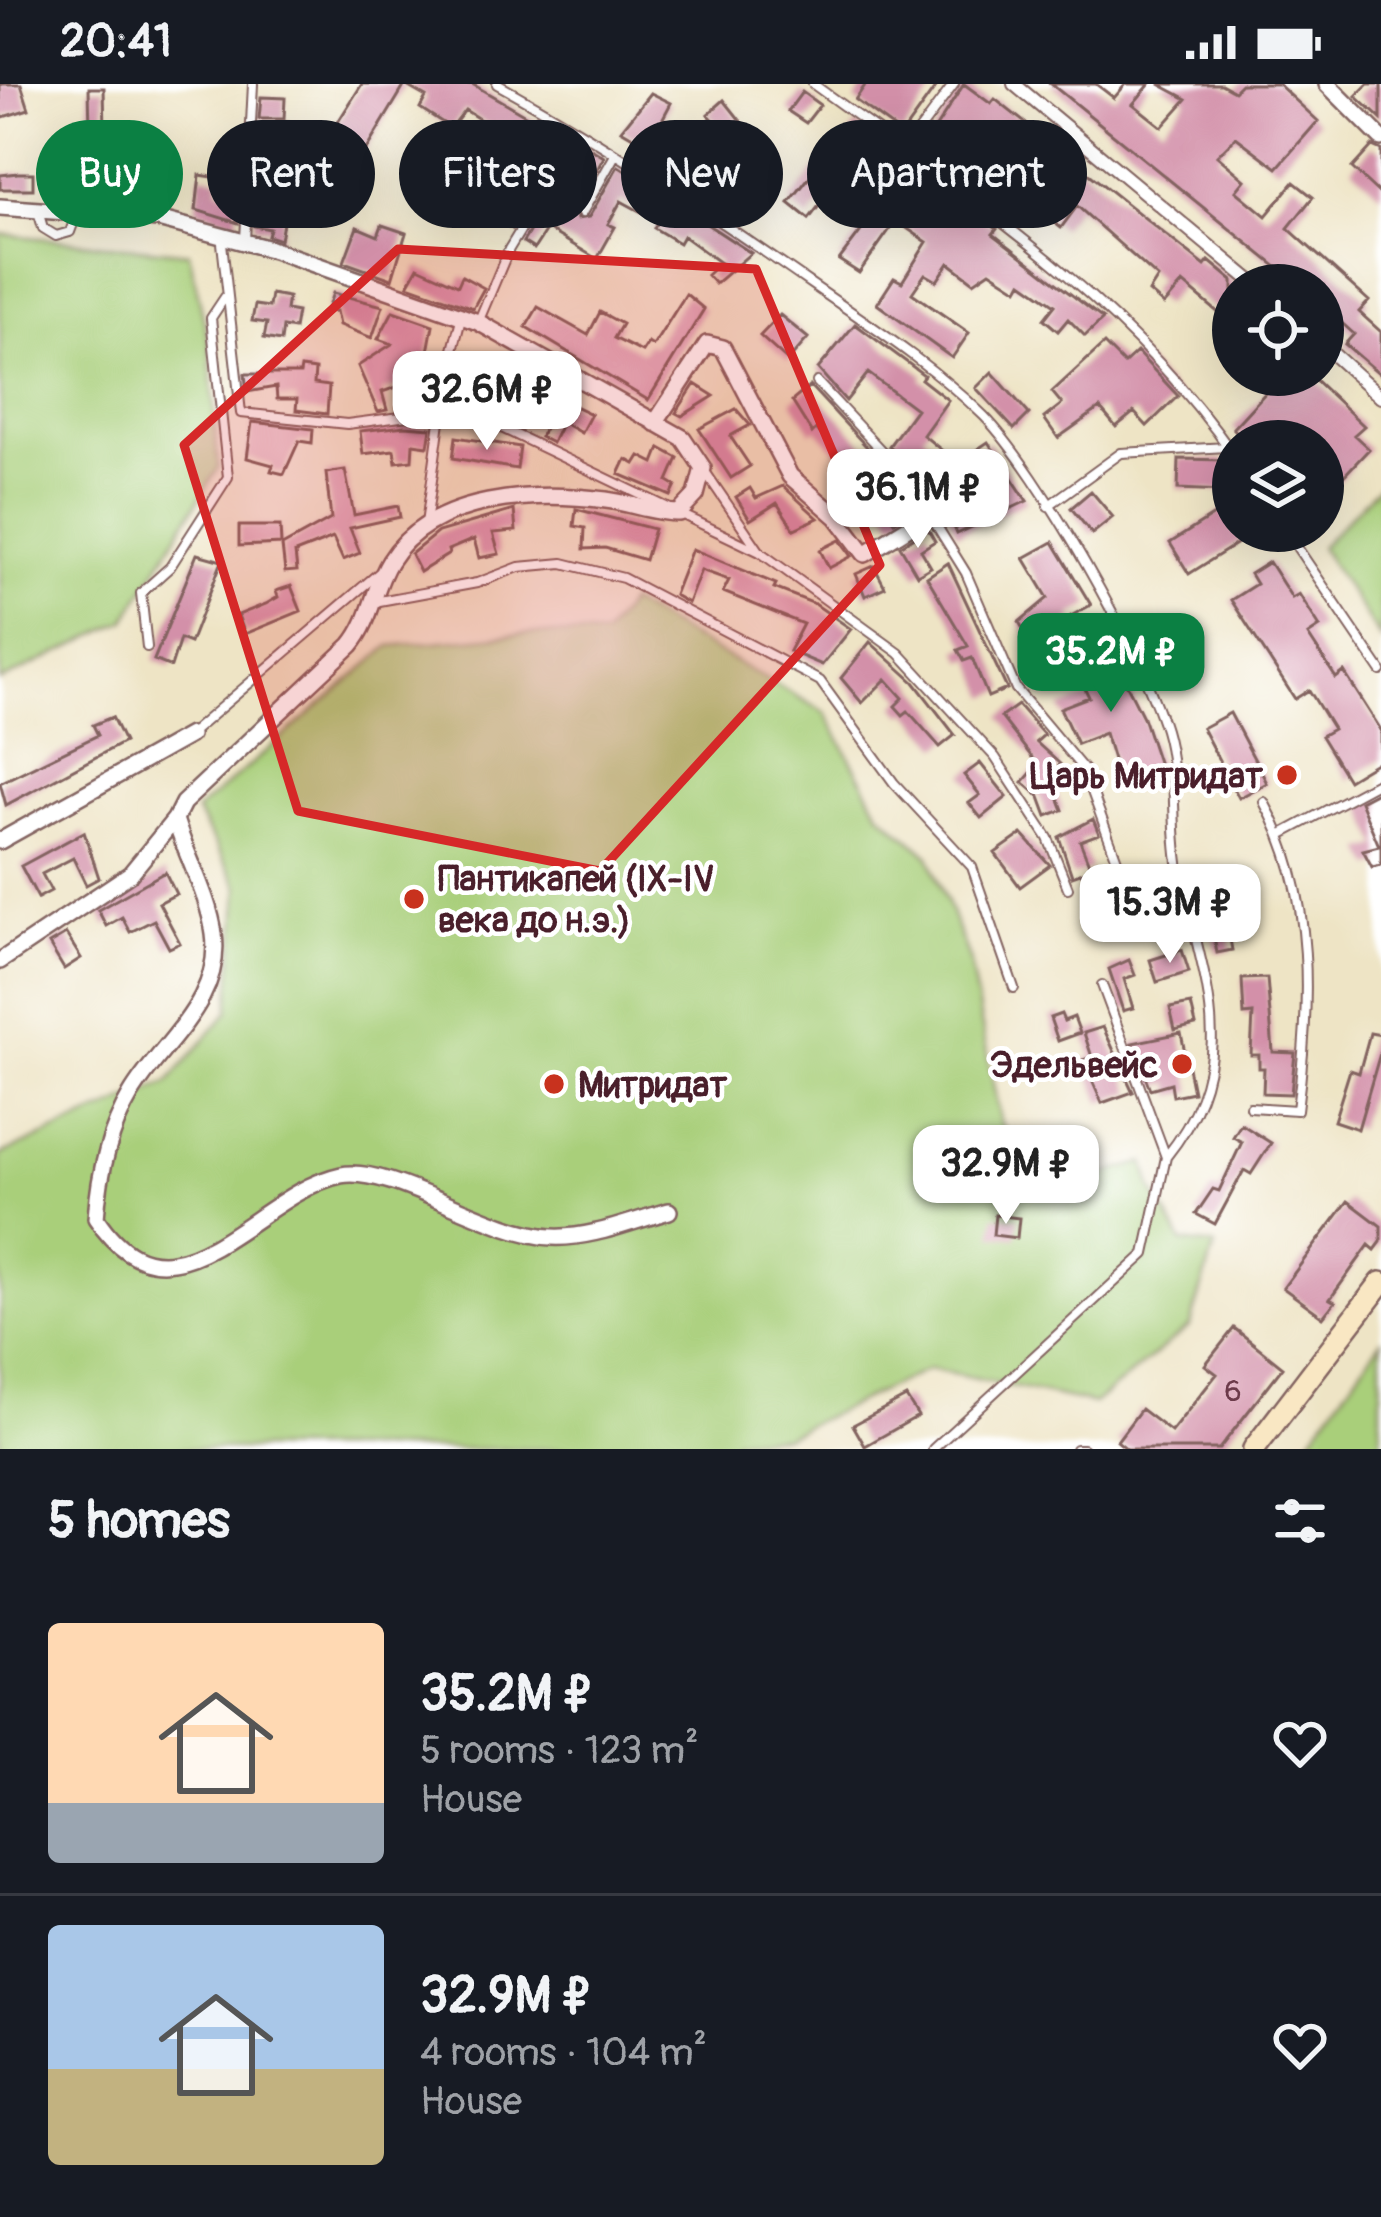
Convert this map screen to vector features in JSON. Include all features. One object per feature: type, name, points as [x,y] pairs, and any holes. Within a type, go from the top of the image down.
[{"type":"main road","points":[[1254,1449],[1381,1283]]},
{"type":"street","points":[[1014,84],[1231,264]]},
{"type":"street","points":[[1327,84],[1381,138]]},
{"type":"street","points":[[0,207],[36,210]]},
{"type":"street","points":[[0,961],[130,874],[217,769],[351,645],[389,562],[426,526],[489,502],[532,497],[606,500],[679,513],[696,495],[703,468],[683,438],[470,318],[221,232],[183,224]]},
{"type":"street","points":[[655,423],[707,344],[723,349],[790,476],[837,517],[865,554],[930,514]]},
{"type":"street","points":[[1344,364],[1381,397]]},
{"type":"street","points":[[0,841],[190,735]]},
{"type":"street","points":[[175,819],[214,933],[214,957],[200,1004],[133,1090],[110,1141],[97,1218],[128,1257],[160,1264],[179,1262],[312,1188],[351,1174],[496,1225],[553,1237],[669,1211]]},
{"type":"lane","points":[[244,241],[253,84]]},
{"type":"lane","points":[[497,84],[556,120]]},
{"type":"lane","points":[[814,84],[865,120]]},
{"type":"lane","points":[[927,120],[954,84]]},
{"type":"lane","points":[[597,144],[710,210],[934,372],[987,420],[1048,506],[1107,605],[1163,724],[1171,754],[1179,867],[1207,984],[1213,1053],[1204,1101],[1166,1157],[1145,1254],[933,1449]]},
{"type":"lane","points":[[597,186],[615,154]]},
{"type":"lane","points":[[43,228],[56,236],[71,228]]},
{"type":"lane","points":[[426,526],[441,413],[470,318],[522,228]]},
{"type":"lane","points":[[1007,228],[1100,301],[1175,376],[1212,425]]},
{"type":"lane","points":[[221,232],[242,413],[347,424],[462,409],[508,427],[760,552],[899,653],[994,757],[1048,838],[1067,889]]},
{"type":"lane","points":[[147,647],[141,593],[170,567],[228,477],[211,318],[226,296]]},
{"type":"lane","points":[[817,382],[908,478],[966,573],[1016,689],[1084,770],[1138,916]]},
{"type":"lane","points":[[1048,506],[1121,453],[1212,451]]},
{"type":"lane","points":[[703,468],[760,552]]},
{"type":"lane","points":[[1300,552],[1381,671]]},
{"type":"lane","points":[[190,735],[288,647],[351,602],[389,562]]},
{"type":"lane","points":[[374,602],[477,583],[519,567],[563,563],[623,578],[820,681],[894,782],[972,867],[1013,988]]},
{"type":"lane","points":[[1282,834],[1381,781]]},
{"type":"lane","points":[[1250,1107],[1297,1110],[1307,1030],[1305,950],[1282,834],[1264,802]]},
{"type":"lane","points":[[1102,985],[1166,1157]]},
{"type":"highlighted area","points":[[398,249],[756,269],[880,565],[600,871],[298,811],[184,445]]},
{"type":"green space","points":[[0,234],[189,253],[210,348],[218,468],[125,621],[0,681]]},
{"type":"green space","points":[[1381,484],[1381,639],[1323,552],[1344,552],[1344,522]]},
{"type":"green space","points":[[629,603],[825,712],[880,813],[929,856],[969,959],[1001,1125],[1063,1186],[1145,1162],[1152,1188],[1182,1242],[1215,1246],[1190,1326],[1094,1404],[929,1369],[784,1436],[735,1439],[729,1449],[0,1449],[0,1155],[168,1083],[229,1011],[239,887],[196,811],[390,646],[532,633],[604,636]]},
{"type":"green space","points":[[1381,1341],[1381,1449],[1303,1449]]},
{"type":"building","points":[[0,84],[21,84],[29,109],[0,118]]},
{"type":"building","points":[[362,84],[472,84],[534,120],[481,120],[465,110],[457,120],[439,120],[420,108],[426,97],[405,85],[375,135],[375,120],[339,120]]},
{"type":"building","points":[[866,84],[938,84],[912,120],[883,120],[855,100]]},
{"type":"building","points":[[964,84],[991,104],[995,99],[1021,120],[941,120]]},
{"type":"building","points":[[1051,84],[1096,84],[1114,98],[1126,84],[1150,84],[1133,104],[1162,127],[1187,99],[1159,84],[1221,84],[1234,91],[1241,84],[1278,84],[1318,121],[1277,168],[1236,137],[1217,156],[1245,180],[1236,191],[1266,216],[1294,182],[1313,197],[1288,228],[1328,264],[1273,264]]},
{"type":"building","points":[[1368,84],[1381,84],[1381,119],[1356,96]]},
{"type":"building","points":[[89,88],[104,88],[105,120],[90,120]]},
{"type":"building","points":[[802,92],[820,105],[806,123],[788,111]]},
{"type":"building","points":[[651,93],[671,103],[663,118],[666,120],[629,120]]},
{"type":"building","points":[[261,97],[285,98],[284,119],[259,119]]},
{"type":"building","points":[[724,100],[740,120],[714,120],[708,114]]},
{"type":"building","points":[[1372,146],[1381,150],[1381,195],[1352,168]]},
{"type":"building","points":[[621,168],[621,201],[608,224],[615,227],[597,259],[547,229],[534,249],[523,242],[531,228],[597,228],[597,203]]},
{"type":"building","points":[[1087,172],[1205,266],[1209,261],[1213,264],[1212,307],[1183,283],[1164,305],[1149,292],[1158,278],[1087,215]]},
{"type":"building","points":[[33,173],[33,189],[0,189],[0,175]]},
{"type":"building","points":[[200,175],[207,176],[207,213],[196,210]]},
{"type":"building","points":[[807,180],[807,217],[789,203]]},
{"type":"building","points":[[382,225],[406,233],[392,279],[344,262],[357,228],[378,236]]},
{"type":"building","points":[[265,228],[282,228],[280,240],[268,236],[270,229]]},
{"type":"building","points":[[654,228],[713,228],[751,253],[715,284],[707,275],[720,263],[683,236],[679,243]]},
{"type":"building","points":[[863,228],[890,229],[859,273],[839,260]]},
{"type":"building","points":[[906,228],[996,228],[993,234],[1103,319],[1085,336],[1068,319],[1058,331],[1044,319],[1055,305],[1022,282],[1018,289],[990,271],[974,282],[949,263],[937,281],[925,274],[912,293],[969,333],[952,358],[877,304],[894,278],[902,282],[927,242]]},
{"type":"building","points":[[418,267],[458,285],[462,276],[484,288],[473,308],[408,285]]},
{"type":"building","points":[[1344,278],[1369,301],[1359,312],[1381,332],[1381,375],[1345,344],[1354,334],[1344,325]]},
{"type":"building","points":[[333,293],[383,306],[372,338],[339,325],[336,311],[326,312]]},
{"type":"building","points":[[271,294],[288,297],[286,310],[297,312],[294,329],[283,327],[281,341],[264,338],[267,323],[252,321],[255,305],[269,307]]},
{"type":"building","points":[[686,294],[704,309],[648,400],[526,327],[538,307],[588,335],[600,312],[622,324],[614,338],[642,352],[648,343],[653,346]]},
{"type":"building","points":[[393,311],[433,325],[423,378],[382,392],[387,410],[378,412],[358,366],[392,344],[378,339]]},
{"type":"building","points":[[780,315],[808,338],[788,361],[760,336]]},
{"type":"building","points":[[855,324],[924,375],[921,379],[948,400],[923,435],[957,463],[988,442],[1027,501],[957,534],[934,479],[889,446],[916,409],[868,373],[846,401],[818,369]]},
{"type":"building","points":[[1104,344],[1124,364],[1137,352],[1178,396],[1147,426],[1134,412],[1116,427],[1100,408],[1058,438],[1044,418],[1062,404],[1052,392]]},
{"type":"building","points":[[486,362],[504,372],[502,378],[527,390],[529,384],[591,414],[581,433],[562,422],[552,443],[540,437],[549,421],[515,400],[505,420],[491,414],[499,395],[476,383]]},
{"type":"building","points":[[301,368],[315,370],[314,384],[329,386],[327,414],[296,410],[297,399],[277,399],[276,387],[247,392],[245,374],[300,374]]},
{"type":"building","points":[[992,372],[1029,414],[1014,429],[976,388]]},
{"type":"building","points":[[695,384],[714,396],[682,416],[676,413]]},
{"type":"building","points":[[810,386],[892,474],[915,509],[894,522],[855,465],[852,468],[816,429],[812,433],[792,401]]},
{"type":"building","points":[[1262,396],[1332,396],[1364,426],[1354,435],[1369,449],[1344,476],[1344,420],[1240,420]]},
{"type":"building","points":[[736,409],[750,425],[730,436],[750,466],[731,478],[699,429]]},
{"type":"building","points":[[252,422],[313,429],[312,443],[299,441],[284,474],[271,471],[273,465],[247,458]]},
{"type":"building","points":[[431,428],[428,446],[413,444],[412,460],[396,462],[394,450],[363,454],[360,431]]},
{"type":"building","points":[[456,437],[520,447],[517,469],[453,458]]},
{"type":"building","points":[[660,448],[678,458],[668,481],[676,486],[671,496],[619,474],[626,459],[635,464],[640,456],[654,463]]},
{"type":"building","points":[[1179,459],[1212,460],[1212,490],[1178,489]]},
{"type":"building","points":[[345,470],[354,515],[398,506],[400,517],[350,528],[360,553],[343,560],[333,538],[295,553],[297,571],[285,572],[282,546],[331,519],[326,473]]},
{"type":"building","points":[[783,486],[818,518],[794,529],[777,503],[750,520],[736,497],[750,488],[756,498]]},
{"type":"building","points":[[1091,491],[1113,517],[1092,534],[1071,508]]},
{"type":"building","points":[[576,509],[654,529],[645,560],[605,548],[584,549],[585,528],[574,526]]},
{"type":"building","points":[[514,510],[516,531],[493,533],[499,554],[479,558],[474,539],[448,550],[449,554],[420,572],[411,554],[438,532]]},
{"type":"building","points":[[1212,516],[1212,552],[1224,552],[1189,574],[1170,543]]},
{"type":"building","points":[[239,526],[280,526],[281,544],[239,546]]},
{"type":"building","points":[[928,529],[935,541],[921,550],[931,567],[917,575],[900,546]]},
{"type":"building","points":[[840,540],[852,556],[829,568],[820,550]]},
{"type":"building","points":[[1053,542],[1091,605],[1071,616],[1073,621],[1028,637],[1019,622],[1048,598],[1024,558]]},
{"type":"building","points":[[692,549],[776,584],[774,588],[815,604],[851,629],[822,665],[789,651],[803,624],[723,592],[729,580],[701,570],[688,603],[674,595]]},
{"type":"building","points":[[197,554],[222,561],[190,643],[180,639],[171,667],[154,660]]},
{"type":"building","points":[[1269,562],[1292,598],[1299,594],[1320,627],[1308,635],[1336,678],[1344,672],[1381,730],[1381,760],[1348,780],[1321,736],[1333,729],[1309,690],[1295,699],[1231,600],[1256,584],[1250,574]]},
{"type":"building","points":[[948,563],[1007,689],[988,697],[972,658],[964,661],[958,650],[968,646],[927,577]]},
{"type":"building","points":[[874,566],[885,587],[865,596],[856,574]]},
{"type":"building","points":[[291,586],[301,611],[245,634],[238,615],[266,604],[278,597],[276,591]]},
{"type":"building","points":[[1102,636],[1143,717],[1165,783],[1144,790],[1141,781],[1121,786],[1105,733],[1077,744],[1060,708],[1089,697],[1075,668],[1069,671],[1061,657]]},
{"type":"building","points":[[870,642],[914,682],[955,735],[940,747],[908,711],[903,715],[895,706],[903,698],[886,679],[862,703],[841,678]]},
{"type":"building","points":[[1018,705],[1044,735],[1036,742],[1060,764],[1051,779],[1063,810],[1047,816],[1040,797],[1023,782],[1038,765],[1001,717]]},
{"type":"building","points":[[1230,713],[1267,783],[1239,798],[1202,728]]},
{"type":"building","points":[[112,717],[124,742],[6,805],[0,783],[98,735],[93,725]]},
{"type":"building","points":[[980,763],[1007,797],[981,818],[969,803],[980,795],[964,775]]},
{"type":"building","points":[[1381,790],[1381,865],[1372,867],[1363,850],[1379,846],[1360,801]]},
{"type":"building","points":[[1093,819],[1099,834],[1080,841],[1091,869],[1072,876],[1059,837]]},
{"type":"building","points":[[84,832],[99,878],[86,885],[73,858],[42,874],[51,891],[38,898],[21,866]]},
{"type":"building","points":[[1022,834],[1050,865],[1020,887],[995,853]]},
{"type":"building","points":[[165,872],[176,894],[159,903],[180,943],[169,948],[154,920],[130,932],[122,917],[106,926],[98,910]]},
{"type":"building","points":[[1225,913],[1232,950],[1217,953],[1210,916]]},
{"type":"building","points":[[66,934],[81,958],[64,969],[49,944]]},
{"type":"building","points":[[1182,950],[1189,972],[1157,982],[1150,960]]},
{"type":"building","points":[[1129,960],[1135,975],[1124,979],[1133,1008],[1123,1011],[1109,969]]},
{"type":"building","points":[[1267,978],[1273,1052],[1295,1053],[1291,1094],[1263,1093],[1264,1068],[1259,1068],[1259,1055],[1251,1055],[1253,1014],[1244,1015],[1242,979]]},
{"type":"building","points":[[1191,1004],[1196,1025],[1175,1030],[1170,1008]]},
{"type":"building","points":[[1061,1014],[1064,1021],[1074,1017],[1080,1033],[1058,1041],[1050,1018]]},
{"type":"building","points":[[1103,1027],[1133,1092],[1102,1103],[1083,1060],[1092,1057],[1084,1033]]},
{"type":"building","points":[[1181,1033],[1193,1092],[1173,1096],[1171,1083],[1150,1089],[1132,1043]]},
{"type":"building","points":[[1370,1033],[1381,1035],[1381,1050],[1358,1129],[1334,1121],[1350,1070],[1359,1073]]},
{"type":"building","points":[[1241,1124],[1271,1143],[1251,1174],[1244,1170],[1215,1224],[1196,1214],[1213,1189],[1219,1191],[1242,1142],[1233,1137]]},
{"type":"building","points":[[1348,1201],[1381,1226],[1381,1242],[1375,1250],[1369,1245],[1330,1299],[1335,1302],[1323,1317],[1283,1288]]},
{"type":"building","points":[[995,1215],[1019,1218],[1017,1238],[993,1235]]},
{"type":"building","points":[[1234,1328],[1283,1367],[1219,1449],[1127,1449],[1117,1441],[1141,1409],[1171,1432],[1217,1374],[1205,1365]]},
{"type":"building","points":[[906,1397],[918,1416],[865,1446],[853,1425]]},
{"type":"place","name":"Царь Митридат","points":[[1287,775]]},
{"type":"place","name":"Пантикапей (IX-IV века до н.э.)","points":[[414,899]]},
{"type":"place","name":"Эдельвейс","points":[[1182,1064]]},
{"type":"place","name":"Митридат","points":[[554,1084]]}]
